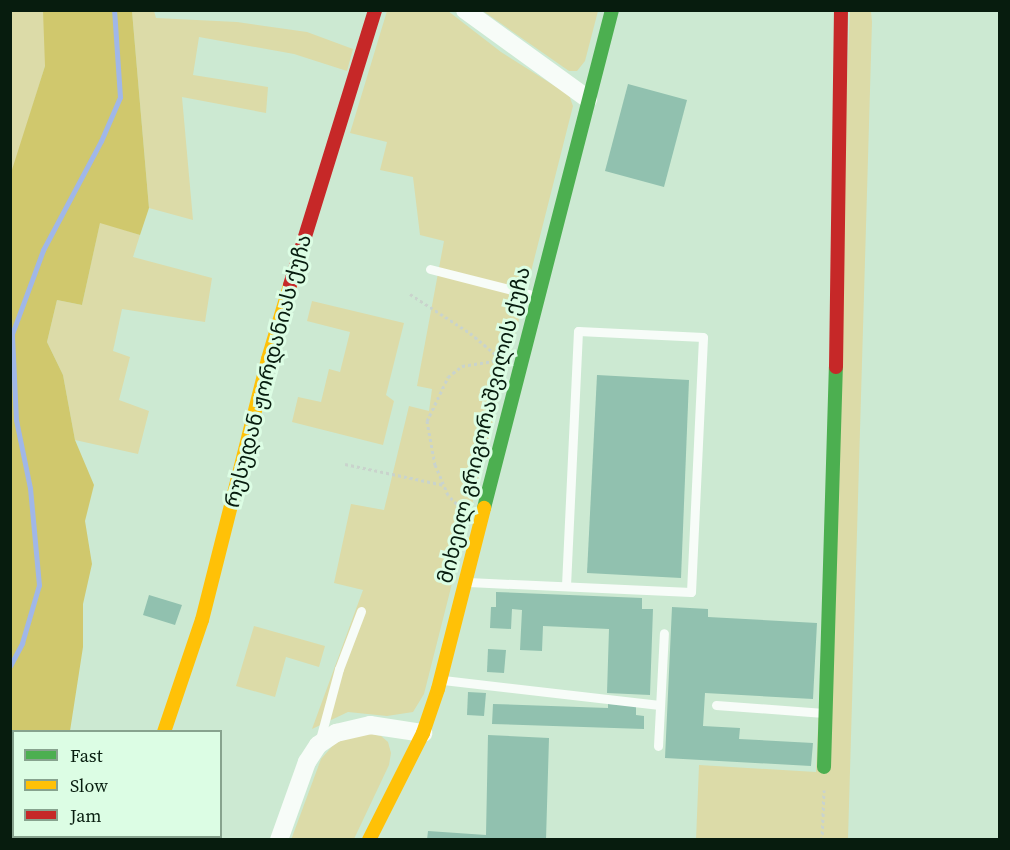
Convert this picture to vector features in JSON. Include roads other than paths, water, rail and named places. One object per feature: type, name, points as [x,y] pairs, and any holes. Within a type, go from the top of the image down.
[{"type":"street","name":"რუსუდან ჟორდანიას ქუჩა","points":[[165,730],[202,620],[268,359],[375,10]]},
{"type":"street","points":[[465,10],[588,99]]},
{"type":"street","name":"მიხეილ გრიგორაშვილის ქუჩა","points":[[369,840],[423,733],[441,680],[612,10]]},
{"type":"street","points":[[824,767],[839,263],[841,10]]},
{"type":"street","points":[[279,840],[307,762],[318,746],[336,733],[370,725],[423,733]]},
{"type":"lane","points":[[430,269],[538,296]]},
{"type":"lane","points":[[465,582],[691,592],[703,337],[578,331],[566,586]]},
{"type":"lane","points":[[318,746],[339,669],[361,610]]},
{"type":"lane","points":[[658,746],[664,633]]},
{"type":"lane","points":[[441,680],[660,705]]},
{"type":"lane","points":[[716,705],[826,713]]},
{"type":"waterway","points":[[10,666],[22,643],[39,585],[30,488],[16,420],[12,334],[43,250],[101,141],[120,97],[114,10]]}]
